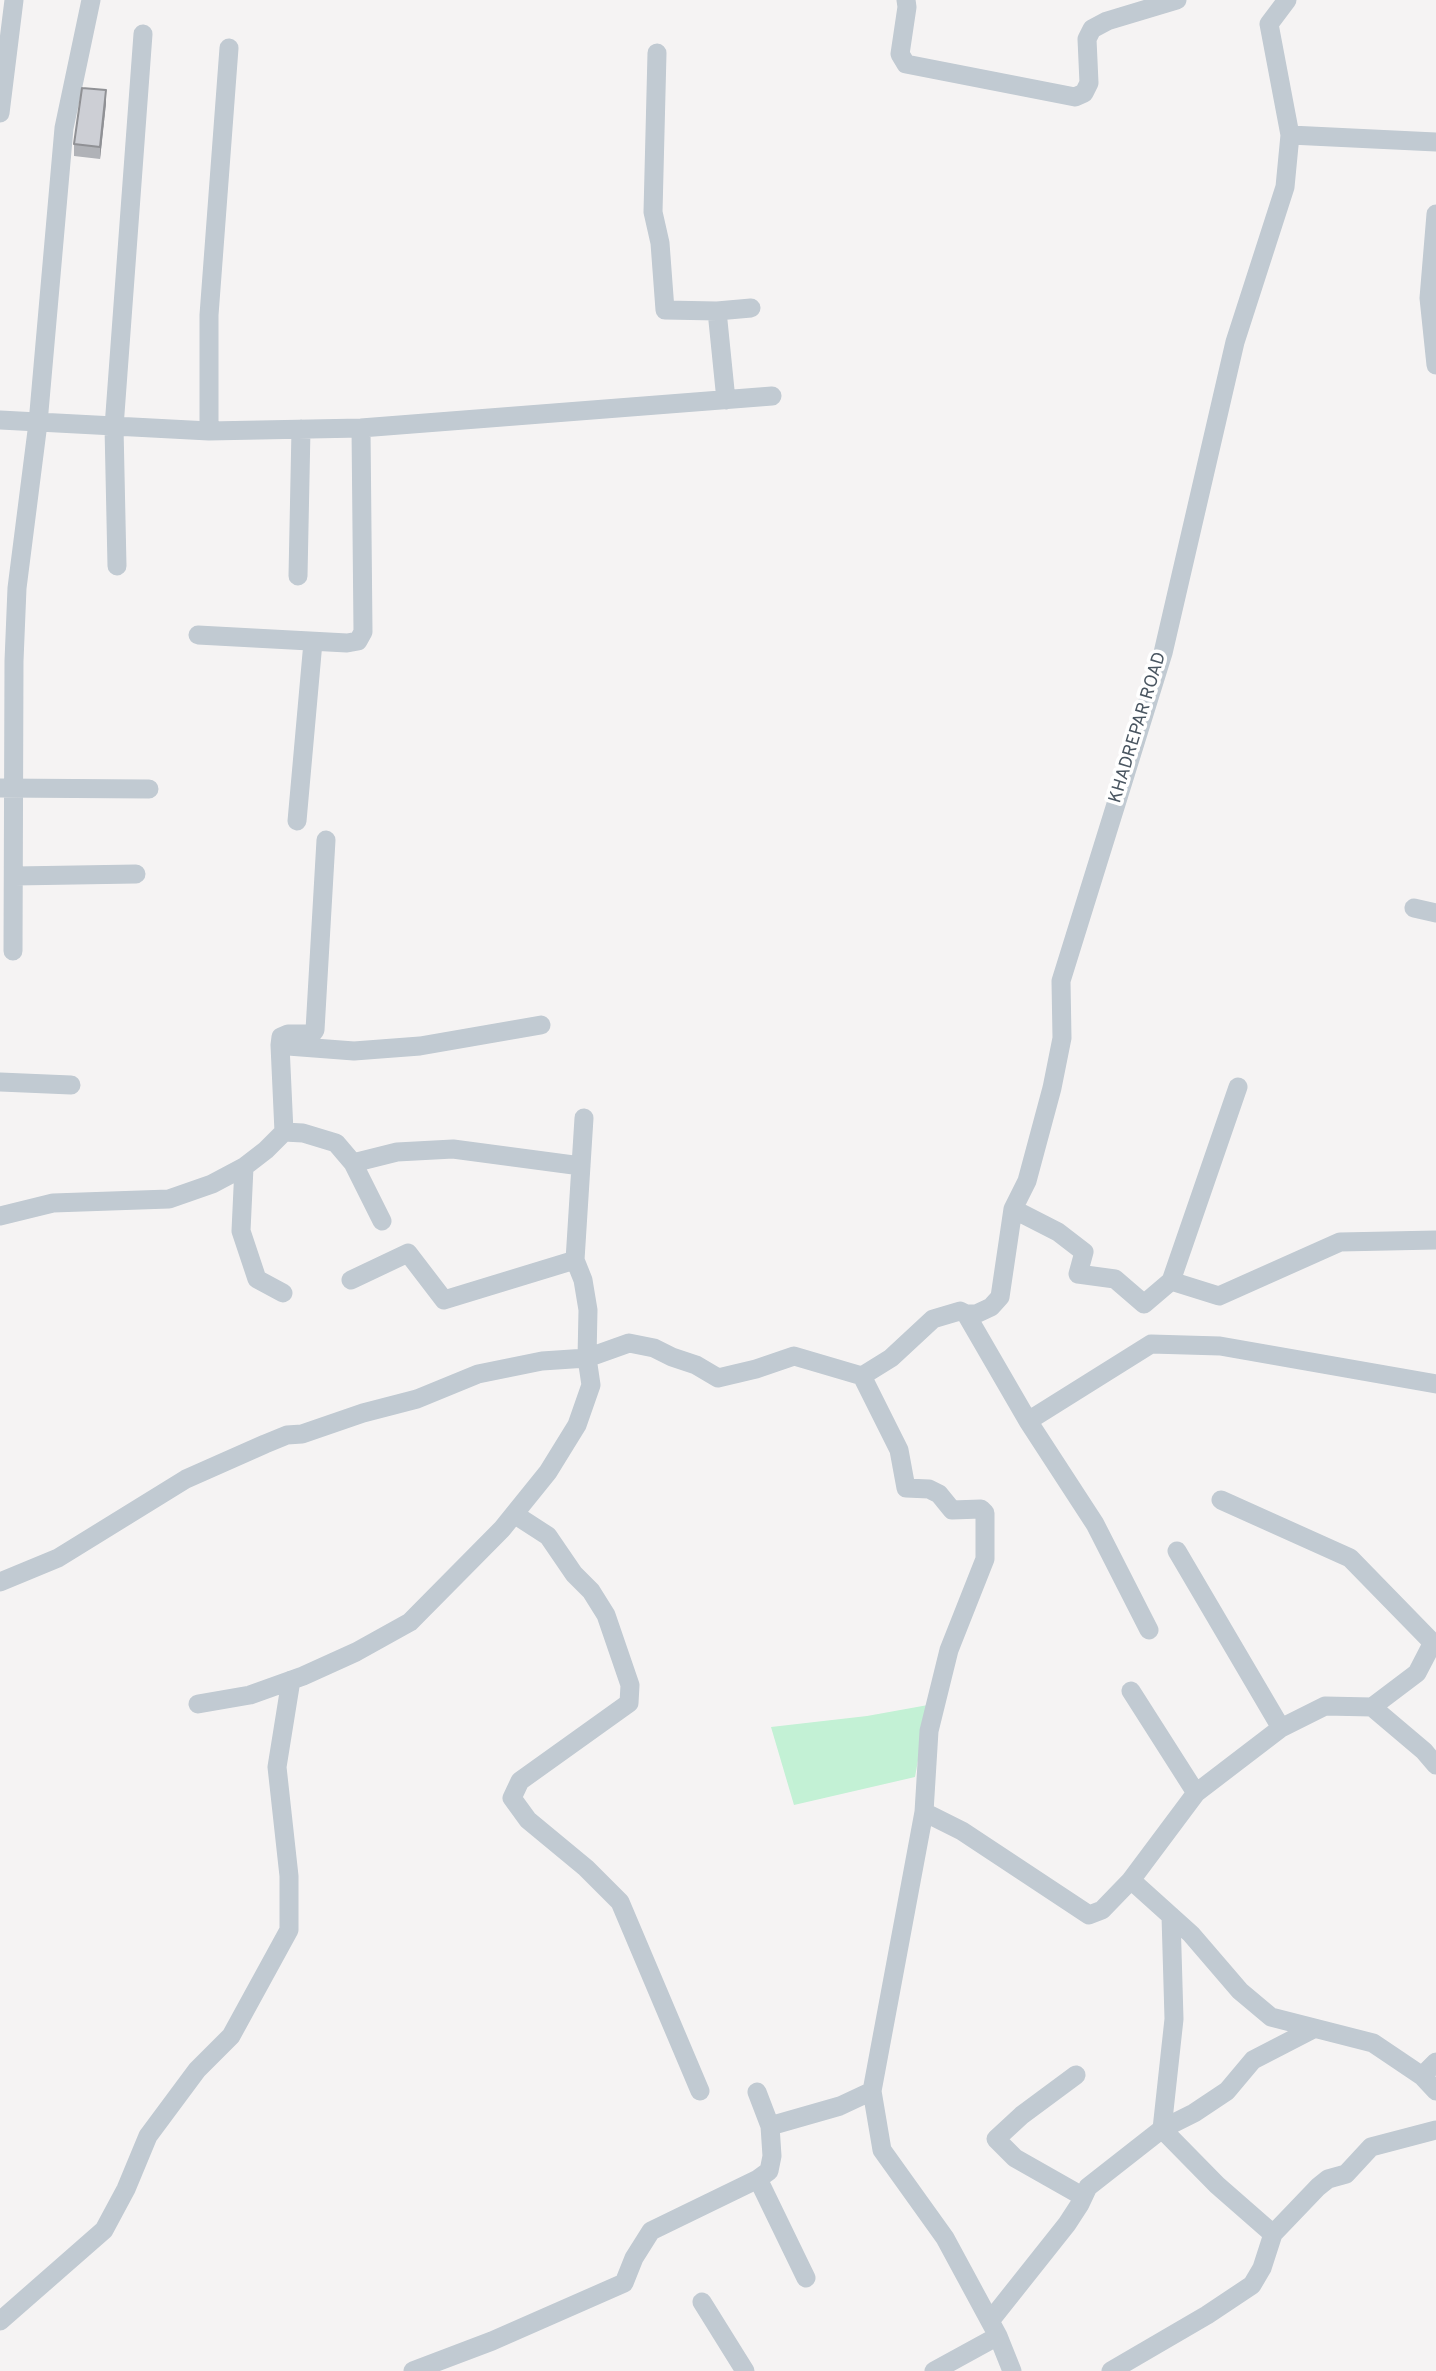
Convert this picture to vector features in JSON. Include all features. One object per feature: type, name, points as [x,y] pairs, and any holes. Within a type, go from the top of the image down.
[{"type":"street","points":[[0,113],[14,0]]},
{"type":"street","points":[[13,951],[15,876],[7,788],[17,588],[38,423],[64,128],[91,0]]},
{"type":"street","points":[[906,0],[900,54],[906,64],[1075,97],[1084,93],[1089,83],[1087,39],[1092,29],[1107,21],[1177,0]]},
{"type":"street","name":"KHADREPAR ROAD","points":[[862,1376],[891,1358],[933,1319],[960,1311],[976,1314],[991,1307],[1000,1297],[1013,1209],[1027,1181],[1052,1088],[1062,1038],[1061,981],[1163,653],[1236,342],[1285,187],[1290,135],[1264,0]]},
{"type":"street","points":[[1269,24],[1287,0]]},
{"type":"street","points":[[117,566],[114,427],[143,34]]},
{"type":"street","points":[[209,430],[209,315],[229,48]]},
{"type":"street","points":[[657,53],[653,212],[660,243],[665,310],[717,311],[751,308]]},
{"type":"street","points":[[1290,135],[1436,142]]},
{"type":"street","points":[[1436,214],[1429,298],[1436,365]]},
{"type":"street","points":[[717,311],[726,400]]},
{"type":"street","points":[[0,420],[209,430],[361,428],[772,396]]},
{"type":"street","points":[[198,635],[313,642],[347,643],[358,640],[363,632],[361,428]]},
{"type":"street","points":[[298,576],[302,429]]},
{"type":"street","points":[[297,821],[313,642]]},
{"type":"street","points":[[7,788],[149,789]]},
{"type":"street","points":[[0,1216],[53,1203],[169,1199],[212,1184],[244,1167],[284,1132],[281,1037],[288,1034],[312,1034],[315,1030],[326,841]]},
{"type":"street","points":[[15,876],[136,874]]},
{"type":"street","points":[[1414,908],[1436,913]]},
{"type":"street","points":[[280,1045],[354,1051],[420,1046],[541,1026]]},
{"type":"street","points":[[0,1082],[71,1085]]},
{"type":"street","points":[[1013,1209],[1058,1232],[1084,1252],[1078,1274],[1115,1279],[1144,1304],[1171,1280],[1238,1087]]},
{"type":"street","points":[[198,1704],[250,1695],[291,1680],[356,1651],[410,1622],[513,1514],[548,1472],[577,1425],[591,1385],[587,1358],[588,1310],[583,1280],[575,1260],[584,1118]]},
{"type":"street","points":[[284,1132],[303,1133],[336,1143],[353,1163],[382,1221]]},
{"type":"street","points":[[353,1163],[397,1152],[453,1149],[581,1166]]},
{"type":"street","points":[[244,1167],[241,1231],[257,1279],[283,1293]]},
{"type":"street","points":[[1171,1280],[1219,1296],[1340,1242],[1436,1240]]},
{"type":"street","points":[[351,1280],[408,1253],[444,1300],[575,1260]]},
{"type":"street","points":[[966,1314],[1028,1421],[1095,1524],[1149,1630]]},
{"type":"street","points":[[0,1582],[58,1558],[186,1479],[287,1435],[302,1434],[363,1413],[417,1399],[478,1374],[542,1361],[587,1358],[629,1343],[654,1348],[718,1378],[794,1356],[862,1376],[899,1450],[906,1488],[929,1489],[939,1494],[952,1510],[981,1509],[985,1513],[985,1559],[949,1650],[929,1731],[924,1812],[872,2091],[882,2150],[945,2238],[994,2329],[1012,2371]]},
{"type":"street","points":[[1028,1421],[1151,1344],[1220,1346],[1436,1384]]},
{"type":"street","points":[[924,1812],[962,1831],[1088,1915],[1102,1910],[1131,1880],[1196,1793],[1281,1728],[1325,1706],[1372,1707],[1417,1673],[1434,1645],[1350,1558],[1221,1500]]},
{"type":"street","points":[[513,1514],[548,1536],[574,1574],[592,1591],[606,1615],[630,1685],[629,1703],[520,1781],[512,1798],[528,1820],[586,1868],[620,1902],[700,2091]]},
{"type":"street","points":[[1177,1551],[1281,1728]]},
{"type":"street","points":[[0,2321],[104,2230],[126,2189],[148,2136],[197,2070],[231,2036],[289,1930],[289,1876],[277,1767],[291,1680]]},
{"type":"street","points":[[1130,1691],[1196,1793]]},
{"type":"street","points":[[1372,1707],[1424,1751],[1436,1765]]},
{"type":"street","points":[[1131,1880],[1191,1934],[1240,1991],[1271,2017],[1373,2043],[1422,2076],[1436,2091]]},
{"type":"street","points":[[1162,2129],[1174,2019],[1171,1916]]},
{"type":"street","points":[[934,2371],[994,2329],[1067,2224],[1088,2188],[1162,2129],[1227,2091],[1253,2060],[1315,2028]]},
{"type":"street","points":[[1422,2076],[1436,2062]]},
{"type":"street","points":[[1076,2075],[1022,2115],[996,2139],[1015,2158],[1082,2196]]},
{"type":"street","points":[[770,2126],[841,2106],[872,2091]]},
{"type":"street","points":[[413,2371],[492,2341],[624,2283],[634,2258],[651,2231],[758,2179],[769,2171],[772,2156],[770,2126],[757,2092]]},
{"type":"street","points":[[1162,2129],[1217,2185],[1273,2234]]},
{"type":"street","points":[[1111,2371],[1207,2315],[1252,2285],[1262,2267],[1273,2234],[1318,2187],[1328,2179],[1346,2174],[1371,2147],[1436,2130]]},
{"type":"street","points":[[758,2179],[806,2278]]},
{"type":"street","points":[[702,2302],[745,2371]]},
{"type":"green space","points":[[928,1705],[915,1777],[794,1805],[771,1727],[867,1716]]},
{"type":"building","points":[[82,88],[106,90],[100,147],[74,144]]}]
